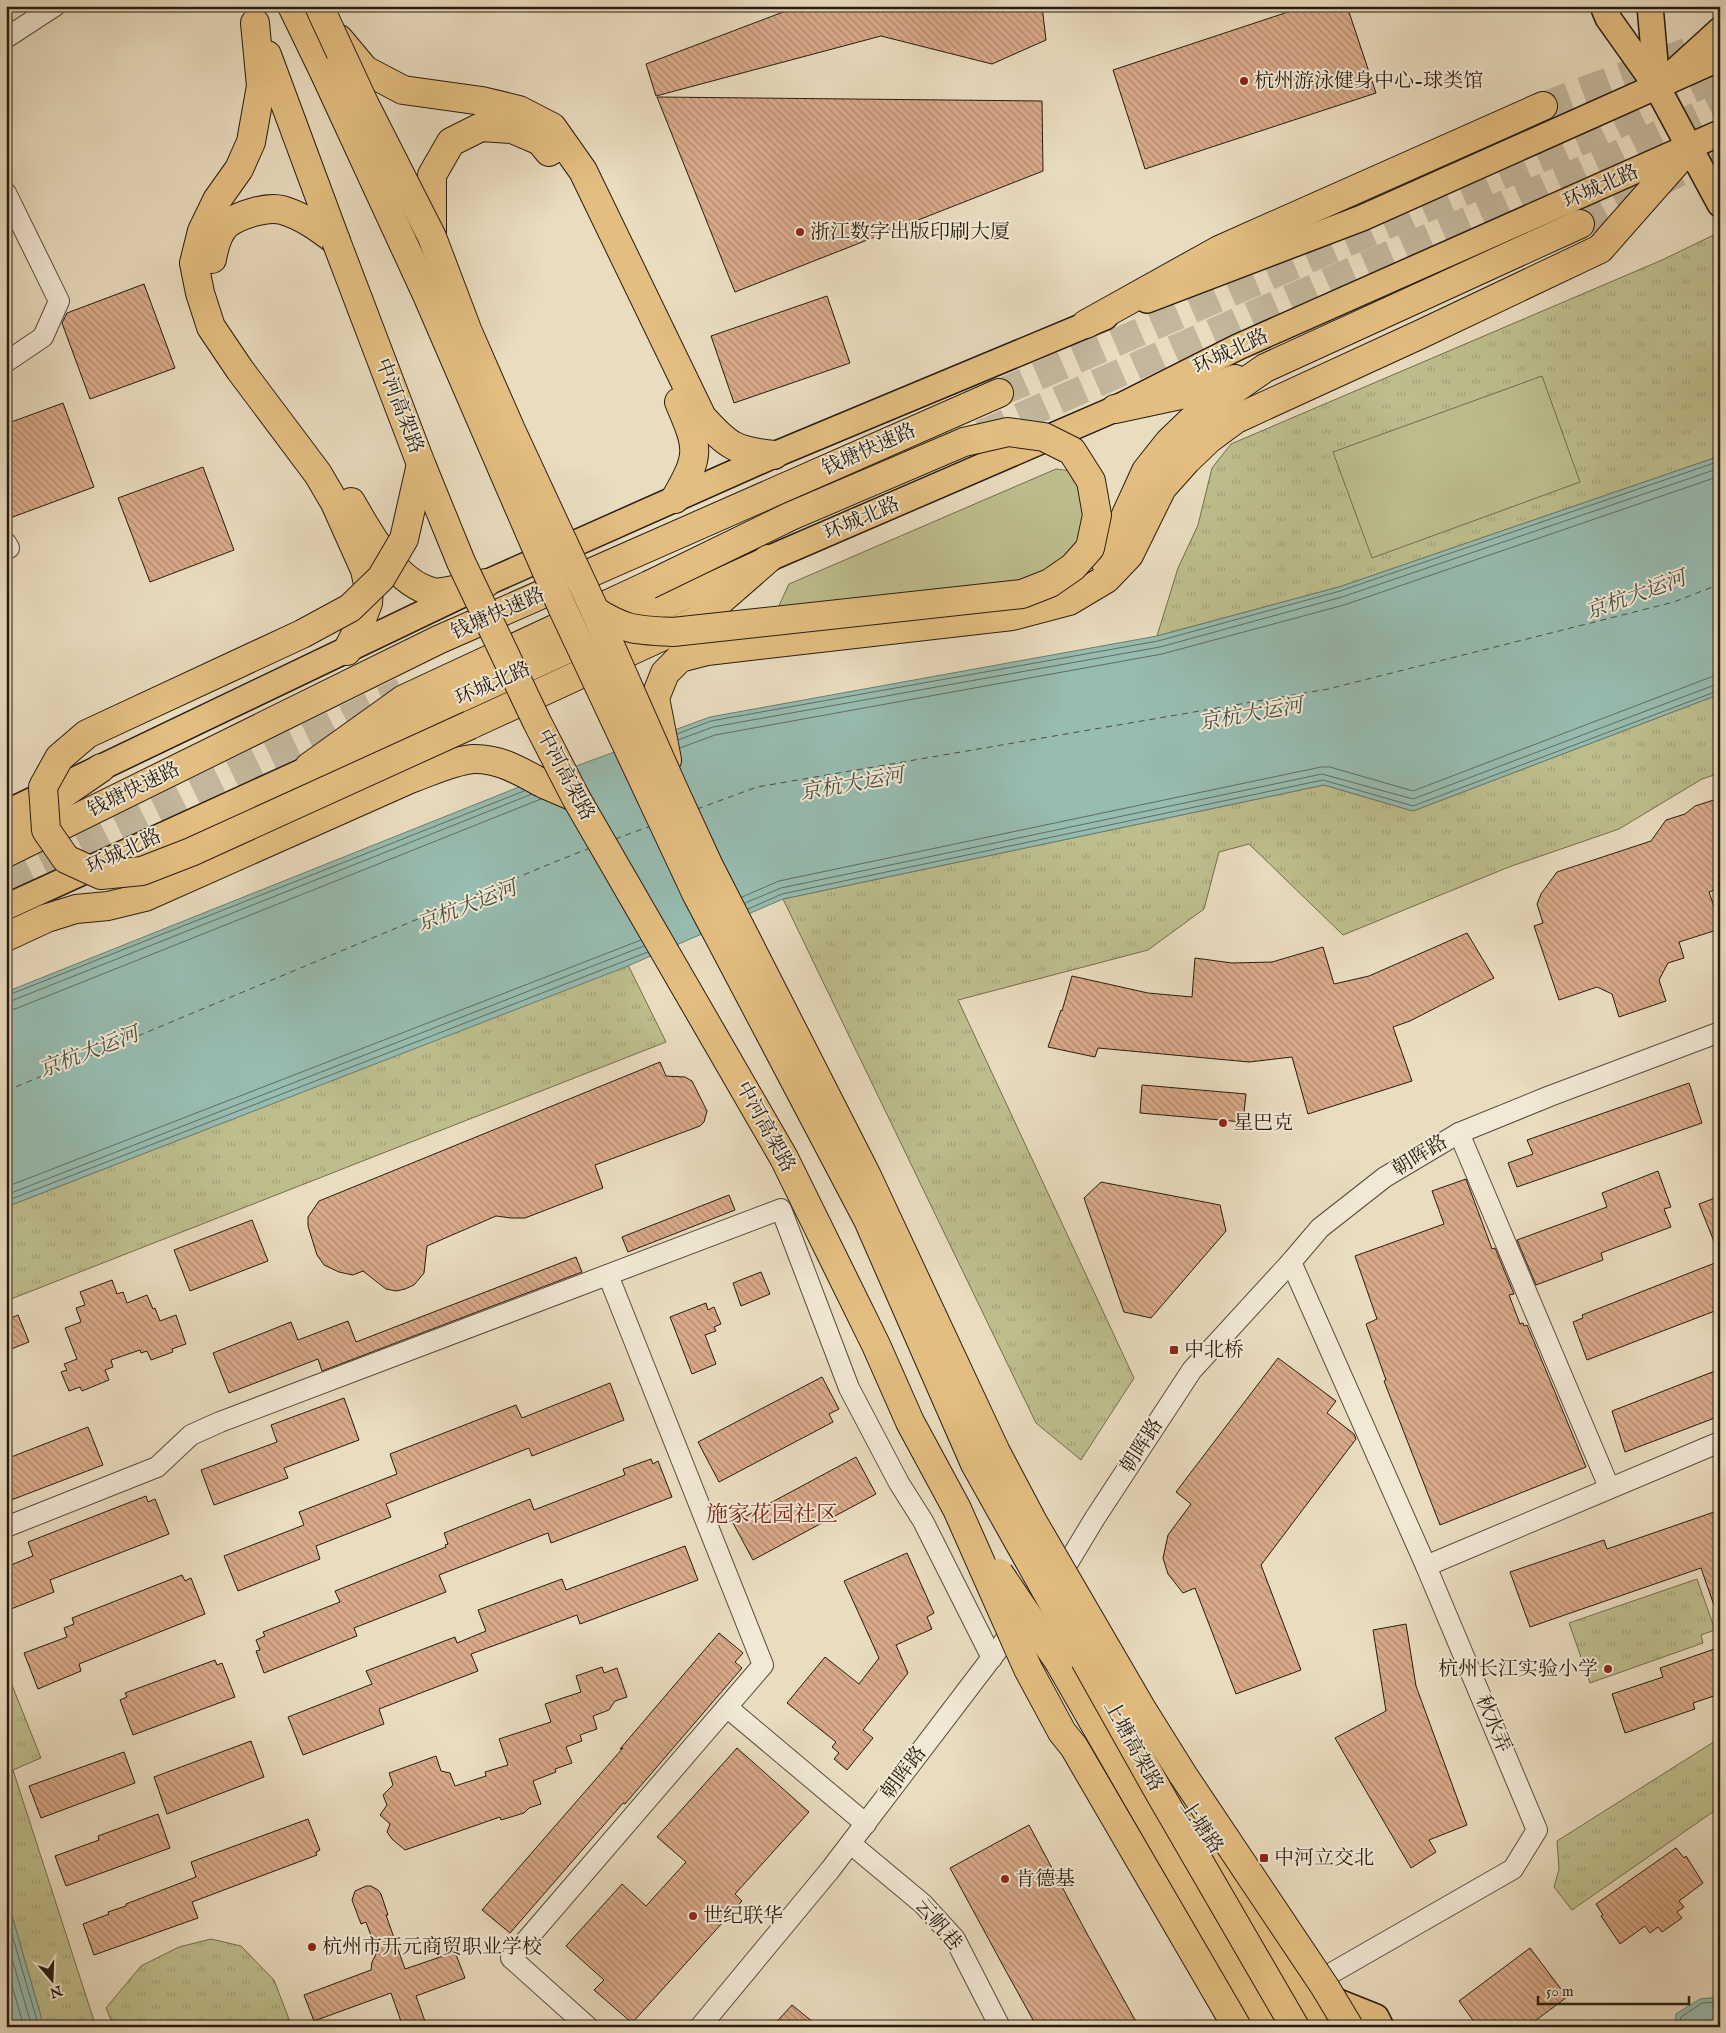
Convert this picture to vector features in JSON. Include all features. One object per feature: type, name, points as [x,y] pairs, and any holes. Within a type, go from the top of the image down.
[{"type":"highway","points":[[292,6],[427,295],[562,606],[692,884],[868,1220],[975,1464]]},
{"type":"highway","points":[[252,15],[261,86],[251,142],[239,169],[217,200],[202,231],[194,263],[200,293],[211,326],[240,370],[318,474],[335,503],[380,548],[402,575],[417,586],[434,592],[486,583]]},
{"type":"highway","name":"中河高架路","points":[[252,15],[421,464],[461,562],[537,722],[576,798],[784,1158],[876,1345],[910,1422],[957,1509]]},
{"type":"highway","points":[[325,18],[365,70],[403,90],[482,101],[519,110],[552,127],[702,418],[732,446],[746,452],[774,455]]},
{"type":"highway","points":[[325,18],[363,101],[432,237],[468,332],[511,430],[548,507],[709,866],[866,1174],[996,1452],[1033,1522],[1142,1711],[1325,1987],[1349,2027]]},
{"type":"highway","points":[[1086,324],[1219,250],[1544,106]]},
{"type":"highway","points":[[432,237],[432,175],[451,142],[481,127],[512,129],[540,141],[576,174],[672,385],[695,443],[695,457],[687,479],[676,499]]},
{"type":"highway","points":[[673,788],[655,698],[664,674],[680,658],[707,651],[1012,616],[1069,601],[1106,579],[1129,555],[1162,488],[1192,454],[1236,419],[1600,249],[1690,148]]},
{"type":"highway","points":[[336,241],[306,219],[280,209],[252,211],[226,225],[214,246],[210,268],[213,294],[237,339],[329,463],[354,524],[369,589],[368,603],[360,627],[347,651]]},
{"type":"highway","points":[[1115,409],[1208,389],[1265,368],[1580,224]]},
{"type":"highway","points":[[1069,601],[1104,562],[1146,471],[1169,442],[1196,416],[1265,368]]},
{"type":"highway","name":"钱塘快速路","points":[[6,853],[438,640],[999,393]]},
{"type":"highway","points":[[309,767],[404,699],[649,585],[791,516],[964,442],[1008,432],[1044,437],[1072,452],[1091,481],[1097,515],[1090,548],[1073,567],[1050,583],[1022,594],[673,632],[634,630],[615,623],[595,611]]},
{"type":"highway","points":[[421,464],[404,539],[381,578],[350,608],[302,634],[87,734],[59,758],[43,787],[46,830],[66,859],[101,875],[142,871],[191,852],[698,620],[768,559]]},
{"type":"highway","points":[[6,938],[47,918],[76,909],[108,906],[145,897],[410,779],[446,766],[472,760],[491,760],[516,768],[544,784],[576,798]]},
{"type":"highway","points":[[6,833],[101,768]]},
{"type":"highway","points":[[964,1382],[975,1464]]},
{"type":"highway","name":"上塘高架路","points":[[975,1464],[1160,1794],[1294,2027]]},
{"type":"highway","points":[[957,1509],[1028,1669],[1062,1732],[1074,1747],[1237,2027]]},
{"type":"highway","name":"上塘高架路","points":[[957,1509],[1058,1662],[1269,2027]]},
{"type":"main road","points":[[1603,6],[1608,18],[1657,87],[1720,204]]},
{"type":"main road","points":[[1650,6],[1657,87]]},
{"type":"main road","points":[[1657,87],[1720,30]]},
{"type":"main road","points":[[6,813],[486,583],[774,455],[1086,324],[1362,218],[1720,58]]},
{"type":"main road","name":"环城北路","points":[[6,907],[768,559],[1115,409],[1238,347],[1690,148],[1720,133]]},
{"type":"main road","name":"上塘路","points":[[1066,1566],[1109,1672],[1185,1805],[1235,1877],[1305,1988],[1327,2027]]},
{"type":"main road","points":[[1018,1624],[1120,1810],[1189,1964],[1222,2027]]},
{"type":"main road","points":[[1305,1988],[1376,2017],[1381,2027]]},
{"type":"street","points":[[6,38],[55,6]]},
{"type":"street","points":[[6,193],[59,301],[43,337],[6,362]]},
{"type":"street","name":"朝晖路","points":[[700,2027],[851,1844],[1018,1624],[1066,1566],[1095,1518],[1192,1370],[1292,1262],[1320,1228],[1385,1177],[1459,1133],[1550,1096],[1720,1032]]},
{"type":"street","points":[[1459,1133],[1609,1488]]},
{"type":"street","points":[[6,1527],[157,1467],[190,1436],[220,1422],[781,1209],[849,1388],[899,1482],[923,1521],[992,1658]]},
{"type":"street","points":[[1292,1262],[1426,1566],[1720,1442]]},
{"type":"street","points":[[588,2027],[511,1958],[728,1708],[763,1665],[608,1275]]},
{"type":"street","name":"秋水弄","points":[[1305,1988],[1513,1869],[1537,1830],[1426,1566]]},
{"type":"street","points":[[728,1708],[866,1824]]},
{"type":"street","name":"云帆巷","points":[[851,1844],[923,1904],[955,1939],[1000,2027]]},
{"type":"green space","points":[[1720,232],[1720,456],[1339,587],[1157,636],[1178,568],[1198,525],[1212,468],[1231,444],[1662,260]]},
{"type":"green space","points":[[1542,376],[1580,482],[1372,558],[1333,452]]},
{"type":"green space","points":[[1056,469],[1079,472],[1104,517],[1049,574],[999,592],[777,610],[789,584]]},
{"type":"green space","points":[[1720,694],[1720,773],[1702,779],[1619,829],[1509,867],[1343,935],[1249,844],[1219,852],[1204,909],[1148,950],[958,1000],[1134,1378],[1081,1460],[1036,1423],[783,899],[1324,785],[1413,811]]},
{"type":"green space","points":[[628,965],[666,1042],[6,1301],[6,1207]]},
{"type":"green space","points":[[1697,1579],[1715,1630],[1701,1635],[1703,1643],[1590,1683],[1569,1623]]},
{"type":"green space","points":[[6,1670],[41,1758],[13,1770],[96,2027],[44,2027],[6,1895]]},
{"type":"green space","points":[[1720,1738],[1720,1807],[1572,1910],[1554,1887],[1559,1869],[1557,1841]]},
{"type":"green space","points":[[211,1939],[241,1946],[274,1980],[292,2027],[114,2027],[106,2008],[141,1966],[179,1947]]},
{"type":"water","name":"京杭大运河","points":[[1720,456],[1720,694],[1413,811],[1324,785],[783,899],[623,968],[6,1207],[6,992],[519,787],[710,717],[1157,636],[1339,587]]},
{"type":"water","points":[[6,1895],[44,2027],[6,2027]]},
{"type":"water","points":[[1720,1997],[1720,2027],[1675,2027],[1676,2014],[1700,1999]]},
{"type":"building","points":[[799,6],[1042,6],[1046,40],[992,64],[881,36],[656,96],[646,64]]},
{"type":"building","name":"杭州游泳健身中心-球类馆","points":[[1306,6],[1347,6],[1376,93],[1145,169],[1113,70]]},
{"type":"building","name":"浙江数字出版印刷大厦","points":[[657,97],[1042,101],[1043,171],[735,292]]},
{"type":"building","points":[[144,284],[175,368],[90,399],[62,323],[67,313]]},
{"type":"building","points":[[827,296],[850,363],[734,403],[711,336]]},
{"type":"building","points":[[63,403],[94,487],[10,518],[6,508],[6,424]]},
{"type":"building","points":[[203,467],[234,550],[150,582],[118,498]]},
{"type":"building","points":[[1720,798],[1720,888],[1709,892],[1720,923],[1720,929],[1679,942],[1684,958],[1668,963],[1659,980],[1666,1001],[1619,1017],[1612,994],[1597,987],[1559,1000],[1534,926],[1543,923],[1537,904],[1541,894],[1557,872],[1651,841],[1666,820],[1685,814],[1695,806]]},
{"type":"building","points":[[1467,933],[1494,978],[1410,1021],[1393,1027],[1412,1081],[1308,1114],[1292,1057],[1249,1062],[1098,1048],[1095,1057],[1048,1047],[1062,1011],[1072,976],[1148,993],[1192,997],[1195,958],[1232,963],[1272,962],[1323,947],[1334,984],[1369,976]]},
{"type":"building","points":[[660,1062],[666,1076],[685,1077],[692,1081],[707,1111],[704,1122],[700,1126],[595,1165],[603,1188],[525,1218],[496,1216],[427,1246],[424,1273],[414,1285],[405,1289],[396,1291],[386,1289],[363,1271],[353,1275],[339,1272],[324,1265],[317,1255],[308,1226],[308,1217],[319,1201]]},
{"type":"building","points":[[1689,1083],[1702,1123],[1517,1187],[1508,1163],[1533,1154],[1527,1140]]},
{"type":"building","points":[[1142,1085],[1246,1094],[1243,1122],[1140,1113]]},
{"type":"building","points":[[1658,1171],[1671,1207],[1664,1209],[1671,1227],[1601,1253],[1603,1260],[1536,1285],[1517,1240],[1607,1207],[1602,1193]]},
{"type":"building","points":[[1466,1179],[1492,1249],[1495,1248],[1514,1294],[1509,1295],[1520,1324],[1527,1325],[1586,1467],[1440,1525],[1384,1381],[1386,1380],[1366,1324],[1377,1319],[1355,1256],[1444,1224],[1432,1191]]},
{"type":"building","points":[[1101,1182],[1220,1205],[1226,1231],[1151,1318],[1124,1312],[1084,1198]]},
{"type":"building","points":[[729,1195],[735,1210],[628,1252],[622,1237]]},
{"type":"building","points":[[1720,1196],[1720,1254],[1719,1254],[1699,1204]]},
{"type":"building","points":[[252,1220],[268,1261],[190,1291],[174,1250]]},
{"type":"building","points":[[576,1257],[582,1272],[322,1371],[318,1359],[229,1393],[213,1353],[291,1322],[298,1340],[348,1321],[356,1342]]},
{"type":"building","points":[[1720,1261],[1720,1309],[1587,1360],[1573,1322],[1583,1318],[1582,1315]]},
{"type":"building","points":[[761,1272],[770,1294],[741,1306],[733,1283]]},
{"type":"building","points":[[112,1280],[117,1294],[123,1292],[127,1303],[147,1295],[160,1321],[176,1315],[186,1344],[172,1349],[173,1352],[151,1360],[147,1351],[141,1353],[140,1350],[111,1360],[113,1367],[105,1370],[109,1380],[82,1391],[80,1387],[69,1391],[61,1372],[67,1370],[64,1364],[77,1359],[65,1328],[81,1322],[76,1308],[85,1305],[80,1292]]},
{"type":"building","points":[[706,1303],[708,1310],[714,1307],[721,1324],[714,1327],[716,1331],[705,1335],[716,1364],[692,1374],[670,1317]]},
{"type":"building","points":[[18,1315],[29,1342],[6,1351],[6,1320]]},
{"type":"building","points":[[1278,1358],[1336,1401],[1327,1413],[1354,1434],[1356,1439],[1261,1565],[1301,1670],[1236,1694],[1195,1588],[1183,1593],[1168,1574],[1163,1558],[1168,1535],[1191,1504],[1176,1492]]},
{"type":"building","points":[[1715,1371],[1720,1383],[1720,1416],[1625,1452],[1612,1411]]},
{"type":"building","points":[[822,1377],[839,1409],[829,1414],[833,1422],[719,1482],[698,1442]]},
{"type":"building","points":[[610,1383],[624,1420],[532,1456],[529,1448],[386,1504],[391,1517],[316,1546],[320,1559],[238,1591],[224,1556],[304,1525],[299,1512],[397,1474],[390,1454],[516,1405],[522,1418]]},
{"type":"building","points":[[344,1398],[359,1440],[284,1468],[288,1478],[214,1505],[201,1470],[277,1442],[271,1425]]},
{"type":"building","points":[[88,1427],[103,1465],[6,1502],[6,1459]]},
{"type":"building","points":[[856,1457],[876,1494],[753,1560],[733,1523]]},
{"type":"building","points":[[651,1459],[653,1464],[658,1461],[672,1497],[551,1543],[548,1533],[439,1575],[446,1592],[354,1628],[357,1636],[264,1673],[256,1651],[260,1650],[256,1640],[265,1636],[263,1632],[340,1602],[335,1591],[446,1547],[445,1545],[448,1544],[444,1533],[530,1499],[534,1510],[625,1475],[623,1469]]},
{"type":"building","points":[[146,1496],[148,1502],[155,1499],[169,1534],[50,1580],[54,1592],[6,1611],[6,1567],[33,1556],[28,1542]]},
{"type":"building","points":[[1720,1510],[1720,1614],[1717,1614],[1701,1568],[1530,1627],[1510,1572],[1604,1540],[1607,1549]]},
{"type":"building","points":[[685,1546],[698,1580],[580,1624],[577,1615],[471,1654],[478,1671],[379,1709],[384,1724],[303,1755],[288,1717],[372,1684],[366,1671],[455,1637],[457,1643],[486,1631],[478,1610],[562,1579],[566,1590]]},
{"type":"building","points":[[907,1553],[934,1613],[927,1617],[932,1629],[896,1645],[908,1673],[863,1730],[873,1738],[847,1770],[834,1759],[839,1753],[832,1747],[836,1742],[787,1703],[825,1657],[859,1684],[879,1658],[844,1581]]},
{"type":"building","points":[[182,1575],[185,1581],[191,1578],[205,1614],[79,1664],[81,1671],[38,1689],[24,1653],[67,1637],[64,1628],[74,1624],[72,1618]]},
{"type":"building","points":[[1406,1624],[1416,1686],[1467,1825],[1429,1840],[1436,1852],[1411,1868],[1335,1738],[1386,1711],[1373,1630]]},
{"type":"building","points":[[719,1633],[743,1653],[735,1662],[742,1668],[625,1804],[623,1803],[510,1933],[482,1910],[623,1748],[620,1749]]},
{"type":"building","points":[[1720,1647],[1720,1694],[1693,1703],[1695,1709],[1625,1733],[1612,1694],[1663,1677],[1660,1668]]},
{"type":"building","points":[[215,1660],[217,1665],[222,1663],[235,1697],[133,1735],[120,1700],[127,1697],[125,1693]]},
{"type":"building","points":[[602,1667],[604,1673],[617,1668],[627,1697],[615,1701],[609,1710],[593,1716],[597,1729],[580,1735],[582,1741],[566,1747],[572,1763],[555,1769],[556,1772],[533,1781],[541,1804],[529,1808],[524,1813],[501,1820],[500,1817],[405,1850],[392,1839],[387,1832],[390,1824],[380,1815],[387,1805],[383,1795],[393,1785],[389,1773],[436,1756],[441,1771],[450,1773],[455,1786],[486,1776],[485,1772],[508,1765],[499,1739],[551,1722],[545,1704],[581,1692],[576,1676]]},
{"type":"building","points":[[251,1741],[264,1777],[167,1814],[154,1777]]},
{"type":"building","points":[[737,1748],[809,1812],[735,1894],[742,1901],[632,2023],[594,1990],[604,1980],[566,1946],[622,1884],[646,1906],[686,1862],[657,1837]]},
{"type":"building","points":[[124,1752],[135,1783],[41,1818],[29,1786]]},
{"type":"building","points":[[158,1814],[170,1848],[66,1886],[55,1856],[99,1840],[98,1836]]},
{"type":"building","points":[[308,1819],[320,1850],[316,1852],[317,1855],[192,1902],[198,1918],[94,1955],[83,1924],[109,1914],[108,1912],[126,1906],[126,1904],[196,1877],[191,1862]]},
{"type":"building","points":[[1029,1825],[1139,2027],[1037,2027],[1007,1973],[950,1868]]},
{"type":"building","points":[[1676,1848],[1684,1858],[1686,1856],[1703,1883],[1679,1901],[1684,1907],[1677,1912],[1682,1918],[1662,1932],[1658,1927],[1650,1933],[1645,1926],[1620,1944],[1601,1916],[1603,1915],[1596,1904]]},
{"type":"building","points":[[371,1886],[381,1894],[388,1915],[386,1915],[405,1969],[455,1952],[465,1978],[416,1996],[427,2027],[403,2027],[391,1993],[314,2021],[304,1995],[371,1970],[372,1962],[377,1952],[366,1922],[361,1924],[352,1900],[355,1891]]},
{"type":"building","points":[[1530,1948],[1567,1997],[1527,2027],[1478,2027],[1459,2001]]},
{"type":"building","points":[[792,2005],[819,2027],[772,2027]]},
{"type":"ferry route","points":[[697,809],[757,787],[1328,689],[1674,602],[1720,584]]},
{"type":"ferry route","points":[[615,839],[651,826]]},
{"type":"ferry route","points":[[6,1091],[590,848]]},
{"type":"tunnel","points":[[1543,106],[1707,44]]},
{"type":"tunnel","points":[[999,393],[1593,136],[1720,76]]},
{"type":"tunnel","points":[[981,434],[1610,158],[1720,105]]},
{"type":"tunnel","points":[[1580,224],[1720,151]]},
{"type":"tunnel","points":[[6,885],[402,691]]},
{"type":"place","name":"杭州游泳健身中心-球类馆","points":[[1244,81]]},
{"type":"place","name":"浙江数字出版印刷大厦","points":[[800,232]]},
{"type":"place","name":"星巴克","points":[[1223,1123]]},
{"type":"place","name":"中北桥","points":[[1174,1350]]},
{"type":"place","name":"杭州长江实验小学","points":[[1608,1669]]},
{"type":"place","name":"中河立交北","points":[[1264,1858]]},
{"type":"place","name":"肯德基","points":[[1005,1879]]},
{"type":"place","name":"世纪联华","points":[[693,1916]]},
{"type":"place","name":"杭州市开元商贸职业学校","points":[[312,1947]]},
{"type":"district","name":"施家花园社区","points":[[772,1515]]}]
